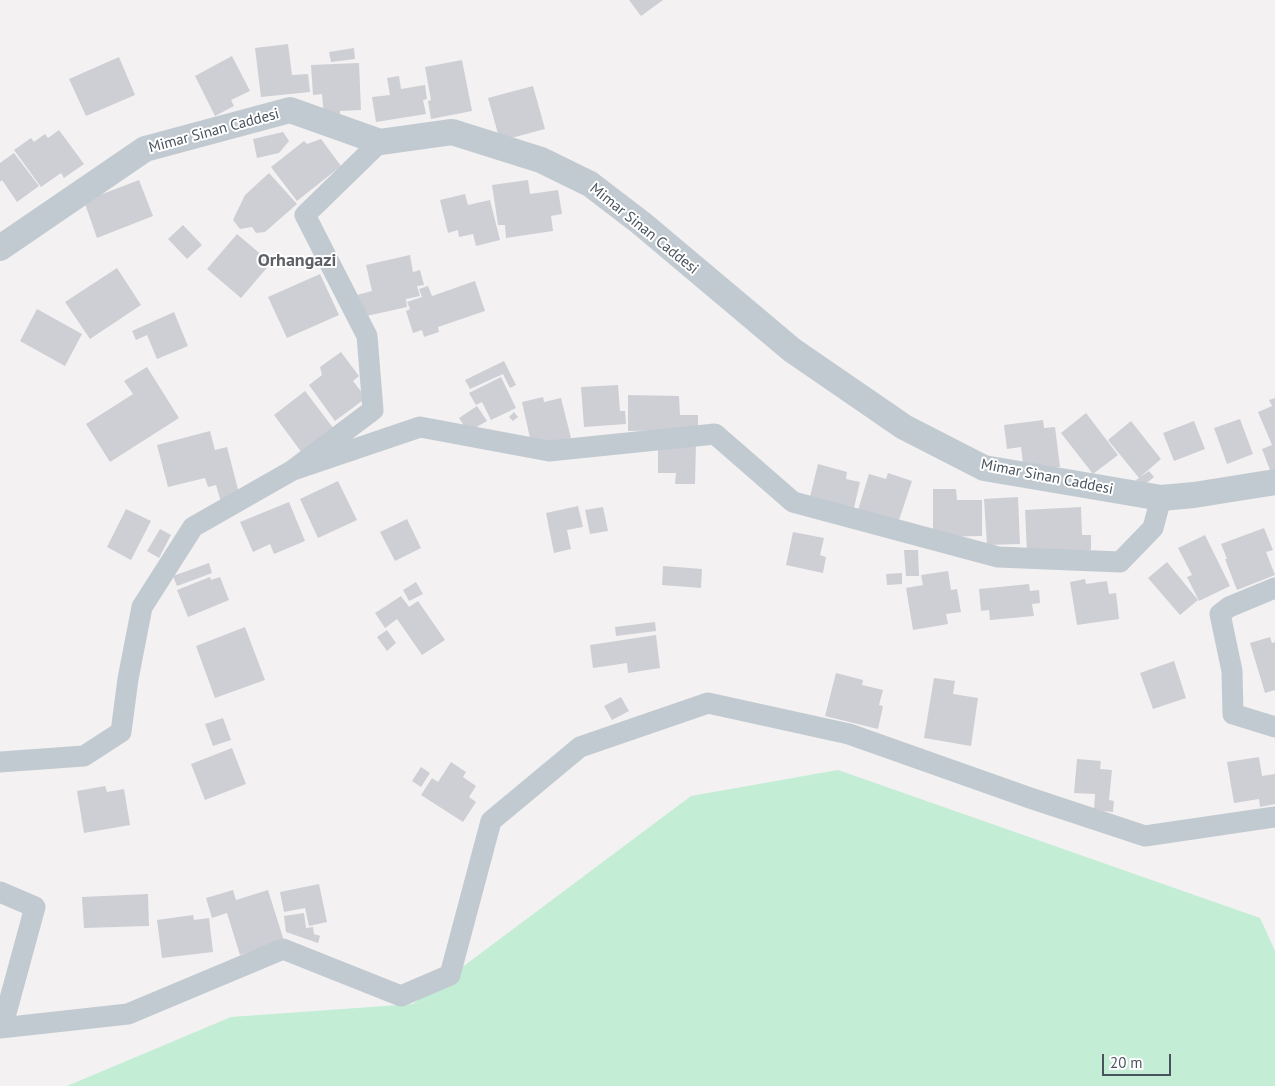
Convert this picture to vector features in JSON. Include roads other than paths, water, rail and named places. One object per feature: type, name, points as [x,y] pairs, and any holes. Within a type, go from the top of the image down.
[{"type":"street","name":"Mimar Sinan Caddesi","points":[[0,248],[145,149],[290,110],[380,142],[452,132],[541,160],[590,184],[641,223],[792,350],[904,427],[984,468],[1161,498],[1194,495],[1275,482]]},
{"type":"street","points":[[0,762],[84,756],[121,732],[128,679],[142,607],[193,527],[293,470],[373,410],[367,336],[305,216],[380,142]]},
{"type":"street","points":[[293,470],[420,427],[549,451],[715,434],[792,502],[998,557],[1120,562],[1153,528],[1161,498]]},
{"type":"street","points":[[1275,588],[1229,607],[1220,614],[1232,671],[1233,714],[1275,728]]},
{"type":"street","points":[[0,892],[35,907],[1,1028],[128,1014],[283,949],[401,996],[450,975],[491,821],[580,747],[708,704],[849,734],[1030,798],[1145,836],[1275,817]]},
{"type":"district","name":"Orhangazi","points":[[297,261]]}]
